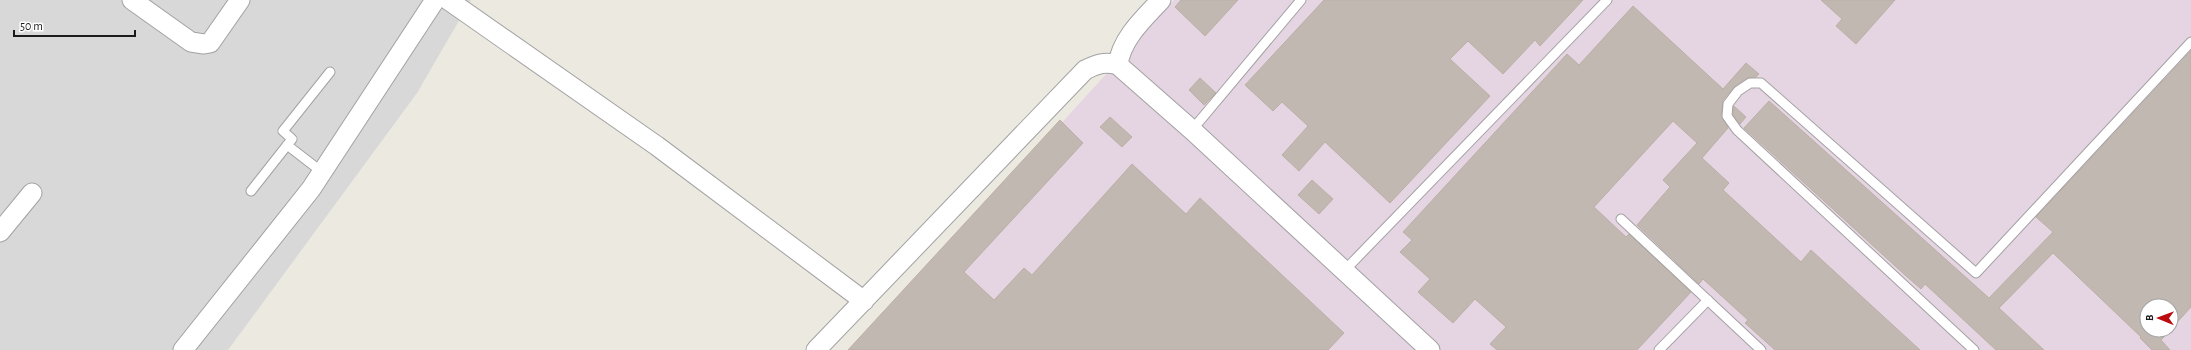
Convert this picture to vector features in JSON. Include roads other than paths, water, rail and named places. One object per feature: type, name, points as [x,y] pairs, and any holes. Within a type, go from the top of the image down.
[{"type":"street","points":[[132,0],[191,42],[204,44],[210,43],[240,0]]},
{"type":"street","points":[[183,350],[311,189],[436,0]]},
{"type":"street","points":[[448,0],[657,146],[864,300]]},
{"type":"street","points":[[1118,65],[1121,53],[1133,32],[1161,0]]},
{"type":"street","points":[[816,350],[1086,70],[1101,63],[1118,65],[1192,130],[1430,350]]},
{"type":"street","points":[[0,232],[32,193]]},
{"type":"lane","points":[[1192,130],[1301,0]]},
{"type":"lane","points":[[1345,270],[1607,0]]},
{"type":"lane","points":[[1974,350],[1737,130],[1727,116],[1728,104],[1738,91],[1750,84],[1761,83],[1976,273],[2191,42]]},
{"type":"lane","points":[[251,191],[292,139],[283,131],[330,72]]},
{"type":"lane","points":[[287,145],[322,172]]},
{"type":"lane","points":[[1620,220],[1761,350]]},
{"type":"lane","points":[[1659,350],[1708,300]]}]
